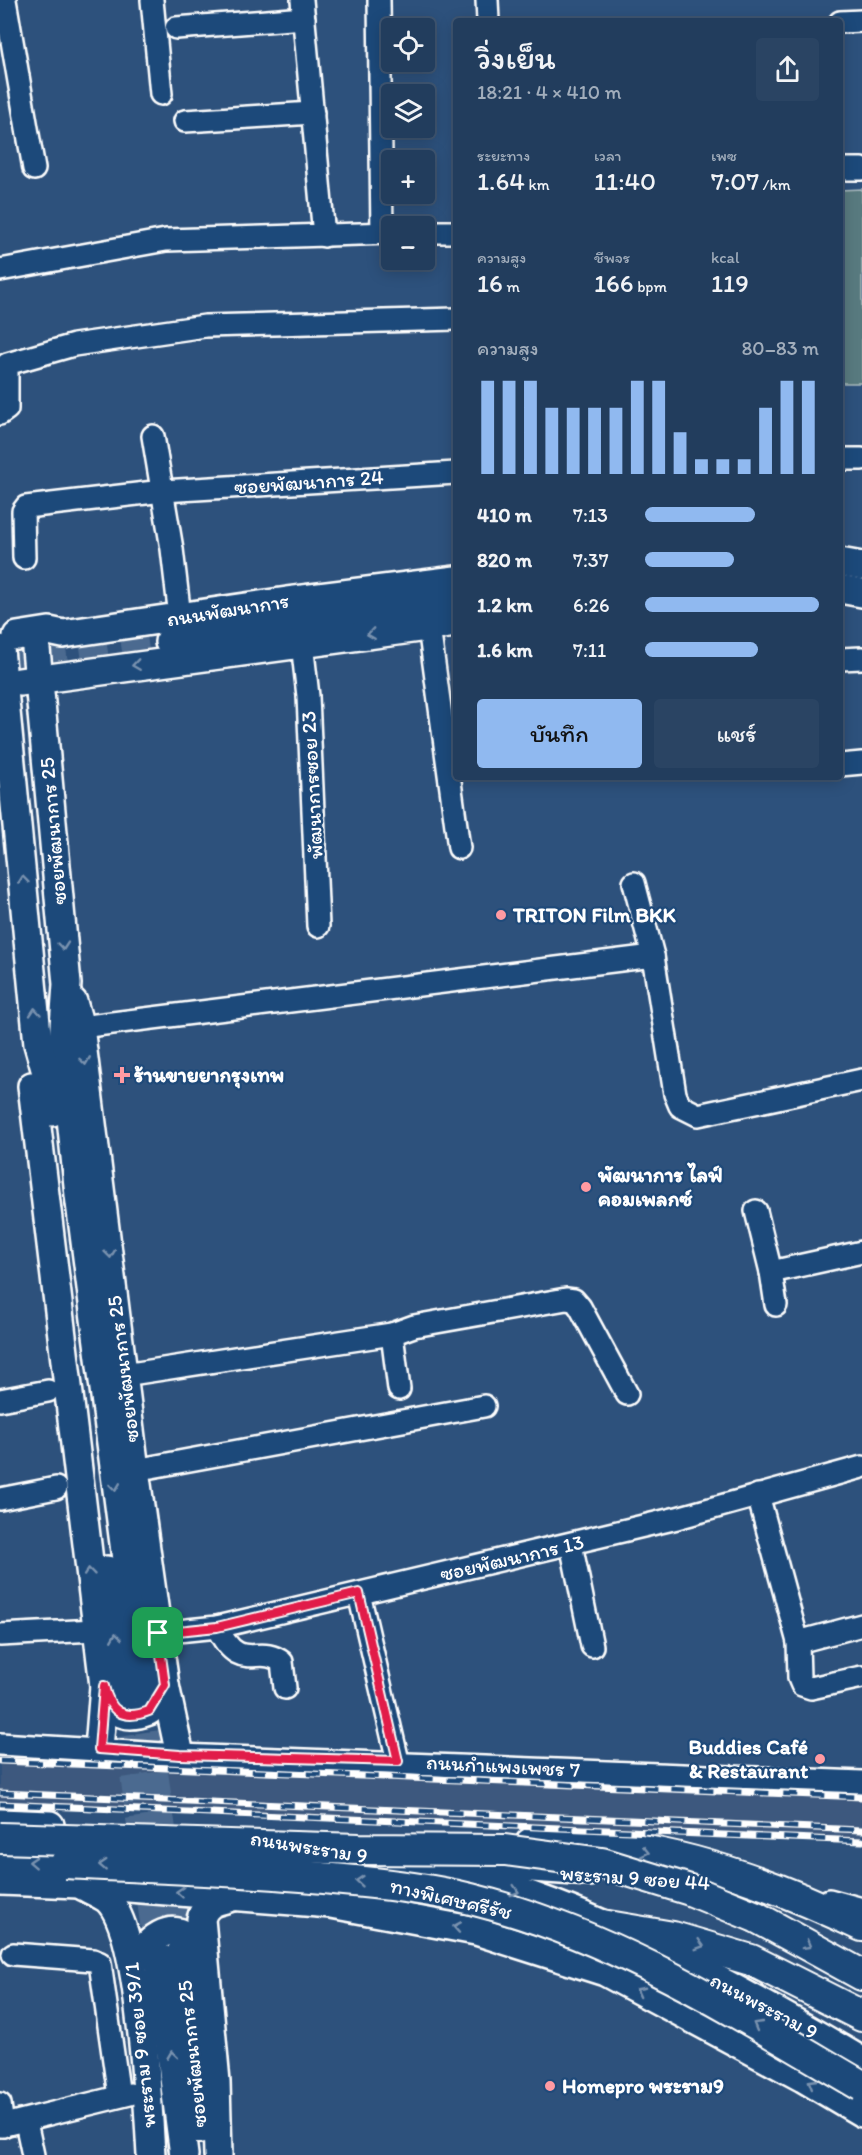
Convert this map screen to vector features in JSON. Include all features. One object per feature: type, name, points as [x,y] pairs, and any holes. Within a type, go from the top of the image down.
[{"type":"highway","name":"ทางพิเศษศรีรัช","points":[[0,1838],[359,1849],[506,1850],[602,1863],[690,1890],[756,1917],[862,1975]]},
{"type":"highway","points":[[356,1853],[465,1845],[582,1844],[629,1849],[679,1860],[774,1887],[862,1926]]},
{"type":"highway","name":"ทางพิเศษศรีรัช","points":[[0,1860],[274,1873],[387,1884],[471,1899],[568,1930],[675,1978],[862,2086]]},
{"type":"highway","points":[[602,1924],[673,1937],[750,1960],[862,2016]]},
{"type":"main road","name":"ถนนพัฒนาการ","points":[[2,684],[39,679],[169,634],[453,581]]},
{"type":"main road","points":[[843,590],[862,593]]},
{"type":"main road","name":"ถนนพัฒนาการ","points":[[169,634],[453,592]]},
{"type":"main road","points":[[843,597],[862,598]]},
{"type":"main road","name":"ถนนพัฒนาการ","points":[[169,634],[453,603]]},
{"type":"main road","name":"ถนนพัฒนาการ","points":[[0,638],[49,632],[169,634],[302,644],[453,623]]},
{"type":"main road","points":[[0,643],[63,634]]},
{"type":"main road","name":"ซอยพัฒนาการ 25","points":[[35,638],[67,984],[63,1041],[134,1689]]},
{"type":"main road","name":"ซอยพัฒนาการ 25","points":[[0,649],[38,1044],[47,1076],[134,1689]]},
{"type":"main road","points":[[16,814],[27,807],[41,805],[52,811]]},
{"type":"main road","name":"ซอยพัฒนาการ 25","points":[[67,984],[81,1027],[135,1470],[158,1633],[134,1689],[99,1749]]},
{"type":"main road","name":"ซอยพัฒนาการ 25","points":[[38,1044],[32,1083],[95,1630],[180,1755]]},
{"type":"main road","name":"ถนนพระราม 9","points":[[0,1823],[228,1836],[356,1853],[459,1875],[532,1896],[602,1924],[759,2000],[862,2061]]},
{"type":"main road","points":[[0,1881],[79,1884],[331,1904],[476,1931],[605,1972],[803,2078],[862,2114]]},
{"type":"main road","name":"พระราม 9 ซอย 39/1","points":[[79,1884],[107,1899],[116,1913],[169,1958],[216,2082],[218,2155]]},
{"type":"main road","name":"พระราม 9 ซอย 39/1","points":[[151,2155],[147,2090],[169,1958],[212,1902],[237,1896]]},
{"type":"main road","name":"ซอยพัฒนาการ 25","points":[[169,1958],[184,2155]]},
{"type":"main road","name":"ซอยพัฒนาการ 25","points":[[169,1958],[202,2155]]},
{"type":"street","points":[[5,0],[34,169]]},
{"type":"street","points":[[152,0],[161,94]]},
{"type":"street","points":[[379,0],[386,216]]},
{"type":"street","points":[[487,0],[488,18]]},
{"type":"street","points":[[176,28],[303,9],[324,236]]},
{"type":"street","points":[[843,22],[862,21]]},
{"type":"street","points":[[185,121],[313,113]]},
{"type":"street","points":[[843,169],[862,169]]},
{"type":"street","points":[[435,232],[453,232]]},
{"type":"street","points":[[0,270],[166,240],[381,233]]},
{"type":"street","points":[[0,414],[7,409],[6,369],[10,362],[74,345],[205,326],[453,319]]},
{"type":"street","points":[[153,436],[162,491],[169,634]]},
{"type":"street","points":[[843,459],[862,459]]},
{"type":"street","name":"ซอยพัฒนาการ 24","points":[[24,558],[25,507],[162,491],[453,473]]},
{"type":"street","points":[[429,627],[452,757]]},
{"type":"street","name":"พัฒนาการซอย 23","points":[[302,644],[308,696],[318,926]]},
{"type":"street","points":[[843,659],[862,658]]},
{"type":"street","points":[[843,765],[862,763]]},
{"type":"street","points":[[454,780],[459,848]]},
{"type":"street","points":[[634,883],[653,956],[675,1094],[680,1106],[698,1115],[862,1080]]},
{"type":"street","points":[[81,1027],[653,956]]},
{"type":"street","points":[[756,1211],[771,1272],[776,1305]]},
{"type":"street","points":[[771,1272],[862,1252]]},
{"type":"street","points":[[124,1375],[392,1334],[414,1326],[566,1299],[574,1300],[580,1307],[627,1394]]},
{"type":"street","points":[[392,1334],[399,1389]]},
{"type":"street","points":[[0,1400],[48,1391]]},
{"type":"street","points":[[135,1470],[484,1406]]},
{"type":"street","name":"ซอยพัฒนาการ 13","points":[[158,1633],[217,1627],[571,1544],[862,1467]]},
{"type":"street","points":[[0,1500],[56,1488]]},
{"type":"street","points":[[758,1495],[798,1642],[799,1678],[802,1685],[811,1688],[862,1677]]},
{"type":"street","points":[[571,1544],[592,1647]]},
{"type":"street","points":[[359,1593],[398,1761]]},
{"type":"street","points":[[798,1642],[862,1625]]},
{"type":"street","points":[[217,1627],[226,1645],[244,1657],[276,1657],[282,1662],[285,1688]]},
{"type":"street","points":[[0,1635],[95,1630]]},
{"type":"street","name":"ถนนกำแพงเพชร 7","points":[[0,1744],[180,1755],[398,1761],[862,1782]]},
{"type":"street","name":"พระราม 9 ซอย 44","points":[[405,1863],[774,1887],[862,1909]]},
{"type":"street","points":[[13,1954],[93,1960],[100,1963],[119,2096]]},
{"type":"street","points":[[0,2104],[2,2126],[26,2122],[147,2090]]},
{"type":"street","points":[[26,2122],[33,2155]]},
{"type":"shaded area","points":[[0,1743],[862,1783],[862,1844],[0,1806]]},
{"type":"green space","points":[[862,189],[862,383],[843,383],[843,190]]},
{"type":"tunnel","points":[[0,667],[167,642]]},
{"type":"tunnel","points":[[143,1691],[180,1954]]},
{"type":"tunnel","points":[[123,1695],[158,1956]]},
{"type":"railway","points":[[0,1761],[862,1797]]},
{"type":"railway","points":[[0,1793],[862,1830]]},
{"type":"railway","points":[[0,1804],[862,1841]]},
{"type":"place","name":"TRITON Film BKK","points":[[501,915]]},
{"type":"place","name":"ร้านขายยากรุงเทพ","points":[[122,1075]]},
{"type":"place","name":"พัฒนาการ ไลฟ์ คอมเพลกซ์","points":[[586,1187]]},
{"type":"place","name":"Buddies Café & Restaurant","points":[[820,1759]]},
{"type":"place","name":"Homepro พระราม9","points":[[550,2086]]},
{"type":"route","points":[[359,1593],[398,1761],[180,1755],[99,1749],[104,1686],[108,1703],[123,1714],[141,1714],[149,1711],[156,1703],[165,1685],[158,1633],[217,1627],[359,1593]]}]
